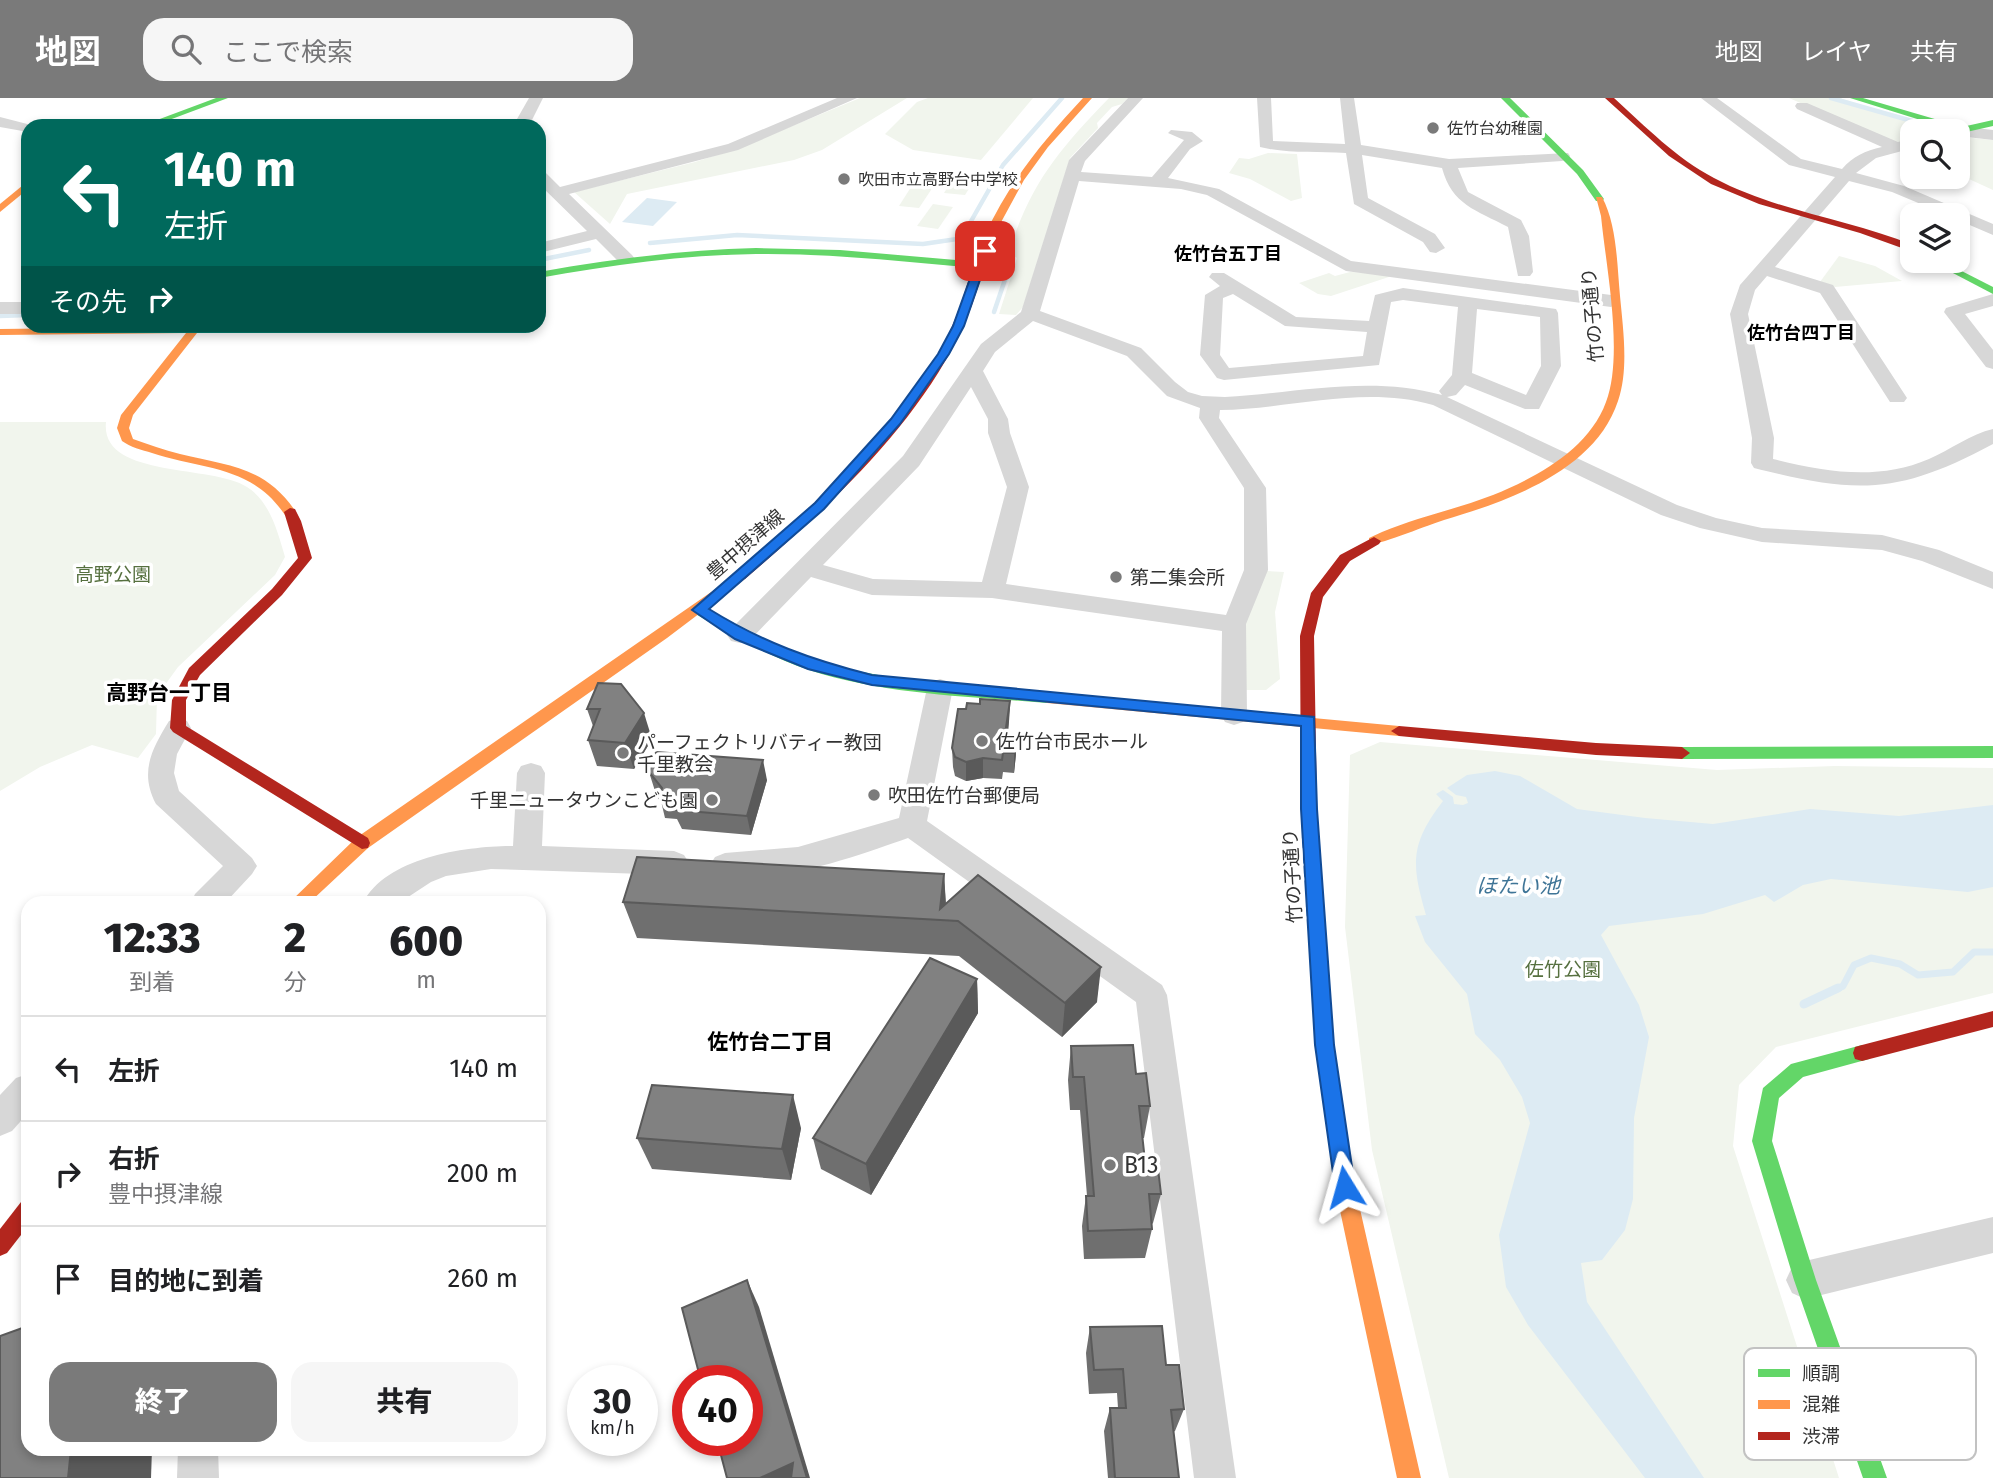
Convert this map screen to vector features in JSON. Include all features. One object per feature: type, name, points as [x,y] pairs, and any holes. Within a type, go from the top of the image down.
[{"type":"street","points":[[165,119],[224,98]]},
{"type":"street","points":[[526,119],[537,98]]},
{"type":"street","points":[[558,192],[690,160],[733,146],[850,98]]},
{"type":"street","name":"豊中摂津線","points":[[305,896],[362,843],[454,775],[699,610],[820,506],[895,421],[943,354],[958,326],[998,216],[1018,180],[1041,146],[1088,98]]},
{"type":"street","points":[[740,635],[911,461],[988,348],[1030,314],[1077,160],[1136,98]]},
{"type":"street","points":[[1264,98],[1265,144],[1281,148],[1304,146],[1355,149],[1449,163],[1562,156]]},
{"type":"street","points":[[1347,98],[1360,200],[1429,238],[1436,248]]},
{"type":"street","name":"竹の子通り","points":[[1409,1478],[1345,1187],[1324,1045],[1309,809],[1307,636],[1316,596],[1345,558],[1384,536],[1481,504],[1528,484],[1566,460],[1596,430],[1612,402],[1619,366],[1611,301],[1606,216],[1596,192],[1504,98]]},
{"type":"street","points":[[1609,98],[1690,166],[1714,182],[1748,196],[1868,230],[1900,244]]},
{"type":"street","points":[[1708,98],[1795,162],[1908,193],[1993,230]]},
{"type":"street","points":[[1854,98],[1921,119]]},
{"type":"street","points":[[1802,106],[1895,147]]},
{"type":"street","points":[[0,122],[21,126]]},
{"type":"street","points":[[1970,129],[1993,123]]},
{"type":"street","points":[[1970,132],[1993,135]]},
{"type":"street","points":[[1156,182],[1185,146],[1195,141],[1187,135],[1176,133]]},
{"type":"street","points":[[1900,146],[1856,163],[1843,175],[1746,289],[1739,314],[1763,438],[1762,464],[1856,480],[1899,477],[1993,435]]},
{"type":"street","points":[[1449,163],[1454,182],[1462,195],[1513,216],[1520,236],[1524,272]]},
{"type":"street","points":[[1070,176],[1181,184],[1213,192],[1341,267],[1611,301]]},
{"type":"street","points":[[546,181],[626,259]]},
{"type":"street","points":[[0,209],[21,190]]},
{"type":"street","points":[[546,245],[600,233]]},
{"type":"street","points":[[546,274],[626,259],[725,252],[822,253],[979,265]]},
{"type":"street","points":[[1763,269],[1827,289],[1897,398]]},
{"type":"street","points":[[1958,273],[1993,291]]},
{"type":"street","points":[[1214,274],[1292,322],[1378,327]]},
{"type":"street","points":[[1234,287],[1213,295],[1210,355],[1224,374],[1372,361],[1382,299],[1403,294],[1549,313],[1551,366],[1532,405],[1461,376]]},
{"type":"street","points":[[1993,300],[1953,312],[1993,363]]},
{"type":"street","points":[[1440,401],[1461,376],[1468,303]]},
{"type":"street","points":[[0,308],[21,308]]},
{"type":"street","points":[[1030,314],[1134,352],[1165,385],[1180,395],[1211,403],[1376,390],[1409,391],[1440,401],[1670,510],[1706,523],[1745,533],[1865,540],[1903,547],[1948,561],[1993,581]]},
{"type":"street","points":[[0,332],[21,332]]},
{"type":"street","points":[[192,333],[127,415],[123,428],[128,442],[148,451],[234,467],[261,477],[276,492],[300,527],[305,558],[277,592],[194,672],[180,699],[178,728],[163,754],[160,773],[166,796],[242,866],[213,896]]},
{"type":"street","points":[[973,370],[998,419],[999,433],[1018,487],[992,590]]},
{"type":"street","points":[[1256,371],[1269,400]]},
{"type":"street","points":[[1211,403],[1209,418],[1255,488],[1255,570],[1234,624],[1234,715]]},
{"type":"street","points":[[808,568],[872,587],[992,590],[1234,624]]},
{"type":"street","points":[[699,610],[740,635],[813,666],[872,680],[940,688],[1596,749],[1711,754],[1993,752]]},
{"type":"street","points":[[912,825],[940,688]]},
{"type":"street","points":[[178,728],[362,843]]},
{"type":"street","points":[[527,857],[531,773]]},
{"type":"street","points":[[388,896],[413,878],[452,862],[490,856],[749,866],[804,860],[912,825]]},
{"type":"street","points":[[912,825],[1151,995],[1215,1478]]},
{"type":"street","points":[[1829,1348],[1762,1141],[1770,1094],[1798,1070],[1993,1019]]},
{"type":"street","points":[[0,1120],[21,1097]]},
{"type":"street","points":[[0,1246],[21,1218]]},
{"type":"street","points":[[1805,1280],[1993,1235]]},
{"type":"street","points":[[198,1456],[198,1478]]},
{"type":"street","points":[[1869,1460],[1875,1478]]},
{"type":"green space","points":[[860,98],[907,98],[822,150],[794,160],[627,194],[610,224],[574,192],[695,162],[739,148]]},
{"type":"green space","points":[[928,98],[1033,98],[981,160],[913,150],[885,134],[917,102]]},
{"type":"green space","points":[[1109,98],[1128,98],[1122,104],[1112,107],[1097,123],[1098,128],[1070,158],[1023,307],[1016,315],[999,314],[1017,258],[1009,252],[1037,186],[1061,151]]},
{"type":"green space","points":[[1789,98],[1840,98],[1900,119],[1900,142],[1888,141]]},
{"type":"green space","points":[[1970,138],[1993,140],[1993,190],[1970,179]]},
{"type":"green space","points":[[1268,153],[1297,154],[1302,198],[1291,201],[1250,179],[1229,173],[1239,158],[1249,159]]},
{"type":"green space","points":[[957,172],[978,174],[965,195],[944,193]]},
{"type":"green space","points":[[913,184],[933,187],[919,208],[899,206]]},
{"type":"green space","points":[[933,204],[953,207],[938,229],[917,226]]},
{"type":"green space","points":[[1839,256],[1875,266],[1902,281],[1835,287],[1820,282]]},
{"type":"green space","points":[[1350,272],[1398,274],[1331,296],[1318,294],[1299,283],[1329,273],[1335,276]]},
{"type":"green space","name":"高野公園","points":[[0,422],[106,422],[109,440],[120,453],[138,462],[209,475],[247,487],[262,500],[267,509],[285,557],[275,575],[178,667],[157,696],[156,734],[138,758],[92,745],[40,767],[0,791]]},
{"type":"green space","points":[[1265,571],[1284,572],[1275,612],[1280,679],[1266,690],[1244,690],[1243,630]]},
{"type":"green space","name":"佐竹公園","points":[[1380,742],[1717,770],[1835,766],[1993,768],[1993,993],[1776,1047],[1739,1085],[1733,1146],[1797,1348],[1744,1348],[1744,1460],[1833,1460],[1839,1478],[1449,1478],[1372,1150],[1345,927],[1350,755]]},
{"type":"water","points":[[647,198],[677,202],[653,226],[622,222]]},
{"type":"water","name":"ほたい池","points":[[1495,771],[1520,776],[1577,809],[1713,824],[1810,809],[1899,816],[1993,805],[1993,887],[1968,892],[1831,879],[1803,885],[1774,902],[1765,895],[1703,914],[1609,926],[1601,935],[1639,1005],[1649,1037],[1634,1118],[1633,1199],[1625,1230],[1602,1260],[1581,1263],[1587,1302],[1704,1478],[1645,1478],[1528,1325],[1506,1287],[1499,1235],[1530,1123],[1522,1097],[1500,1060],[1475,1034],[1467,994],[1425,942],[1415,916],[1426,915],[1418,882],[1416,855],[1424,830],[1443,801],[1436,794],[1443,790],[1453,797],[1454,804],[1463,805],[1468,803],[1466,797],[1456,795],[1447,788],[1467,775]]},
{"type":"building","points":[[598,683],[621,684],[644,713],[625,743],[588,740],[600,709],[587,709]]},
{"type":"building","points":[[980,699],[1010,701],[1005,734],[1016,734],[1014,753],[1003,753],[1002,760],[983,758],[966,762],[955,757],[952,748],[958,709],[966,709],[967,703],[980,704]]},
{"type":"building","points":[[656,752],[763,760],[747,816],[676,810],[671,799],[659,798],[662,788],[649,772]]},
{"type":"building","points":[[637,857],[944,874],[940,909],[978,875],[1101,967],[1065,1003],[958,921],[623,902]]},
{"type":"building","points":[[930,958],[977,979],[866,1164],[813,1138]]},
{"type":"building","name":"B13","points":[[1133,1045],[1136,1074],[1146,1073],[1150,1106],[1139,1106],[1145,1161],[1157,1160],[1161,1194],[1149,1194],[1152,1229],[1088,1231],[1086,1196],[1094,1196],[1084,1077],[1073,1077],[1071,1046]]},
{"type":"building","points":[[652,1085],[793,1095],[782,1149],[637,1138]]},
{"type":"building","points":[[747,1280],[807,1478],[791,1478],[793,1463],[760,1478],[727,1478],[721,1456],[763,1456],[763,1365],[697,1365],[682,1308]]},
{"type":"building","points":[[1162,1326],[1166,1365],[1179,1365],[1184,1409],[1171,1410],[1179,1478],[1115,1478],[1110,1408],[1126,1408],[1123,1369],[1094,1370],[1090,1327]]},
{"type":"building","points":[[21,1328],[21,1456],[70,1456],[68,1478],[0,1478],[0,1336]]},
{"type":"waterway","points":[[650,243],[737,235],[923,244],[957,239],[966,230],[1003,165],[1062,98]]},
{"type":"waterway","points":[[1831,98],[1905,119]]},
{"type":"waterway","points":[[546,259],[589,250]]},
{"type":"waterway","points":[[994,312],[1012,259]]},
{"type":"waterway","points":[[0,316],[21,315]]},
{"type":"waterway","points":[[1835,990],[1843,986],[1854,965],[1871,958],[1900,964],[1918,975],[1953,972],[1974,952],[1993,952]]},
{"type":"waterway","points":[[1804,1004],[1838,988]]},
{"type":"traffic: fast","points":[[165,119],[224,98]]},
{"type":"traffic: fast","points":[[1505,98],[1580,172],[1599,199]]},
{"type":"traffic: fast","points":[[1854,98],[1962,130],[1993,123]]},
{"type":"traffic: fast","points":[[546,274],[647,258],[756,251],[840,253],[979,265]]},
{"type":"traffic: fast","points":[[1958,273],[1993,291]]},
{"type":"traffic: fast","points":[[699,610],[779,652],[830,671],[910,686],[1047,698]]},
{"type":"traffic: fast","points":[[1682,753],[1993,752]]},
{"type":"traffic: fast","points":[[1829,1348],[1762,1141],[1770,1094],[1798,1070],[1862,1053]]},
{"type":"traffic: fast","points":[[1869,1460],[1875,1478]]},
{"type":"traffic: slow","points":[[990,235],[1020,179],[1045,145],[1088,98]]},
{"type":"traffic: slow","points":[[0,209],[21,190]]},
{"type":"traffic: slow","points":[[1374,541],[1399,529],[1467,509],[1519,488],[1575,453],[1603,421],[1612,402],[1616,384],[1618,338],[1606,216],[1599,199]]},
{"type":"traffic: slow","points":[[0,332],[21,332]]},
{"type":"traffic: slow","points":[[192,333],[127,415],[123,428],[128,441],[245,474],[270,488],[290,512]]},
{"type":"traffic: slow","points":[[305,896],[362,843],[662,635],[740,576]]},
{"type":"traffic: slow","points":[[1047,698],[1399,731]]},
{"type":"traffic: slow","points":[[1329,1079],[1345,1187],[1409,1478]]},
{"type":"traffic: jam","points":[[1609,98],[1685,165],[1714,182],[1763,202],[1900,244]]},
{"type":"traffic: jam","points":[[740,576],[799,524],[858,466],[912,403],[953,336],[990,235]]},
{"type":"traffic: jam","points":[[290,512],[305,558],[277,592],[194,672],[179,700],[178,728],[362,843]]},
{"type":"traffic: jam","points":[[1329,1079],[1324,1045],[1309,809],[1307,636],[1316,596],[1345,558],[1374,541]]},
{"type":"traffic: jam","points":[[1399,731],[1596,749],[1682,753]]},
{"type":"traffic: jam","points":[[1862,1053],[1993,1019]]},
{"type":"traffic: jam","points":[[0,1246],[21,1218]]},
{"type":"place","name":"佐竹台幼稚園","points":[[1433,128]]},
{"type":"place","name":"吹田市立高野台中学校","points":[[844,179]]},
{"type":"place","name":"第二集会所","points":[[1116,577]]},
{"type":"place","name":"佐竹台市民ホール","points":[[982,741]]},
{"type":"place","name":"パーフェクトリバティー教団 千里教会","points":[[623,753]]},
{"type":"place","name":"吹田佐竹台郵便局","points":[[874,795]]},
{"type":"place","name":"千里ニュータウンこども園","points":[[712,800]]},
{"type":"place","name":"B13","points":[[1110,1165]]},
{"type":"district","name":"佐竹台五丁目","points":[[1228,254]]},
{"type":"district","name":"佐竹台四丁目","points":[[1801,333]]},
{"type":"district","name":"高野台一丁目","points":[[169,693]]},
{"type":"district","name":"佐竹台二丁目","points":[[770,1042]]},
{"type":"route","points":[[985,251],[958,326],[943,354],[895,421],[861,463],[820,506],[699,610],[740,635],[813,666],[872,680],[1308,721],[1309,809],[1324,1045],[1345,1187]]}]
